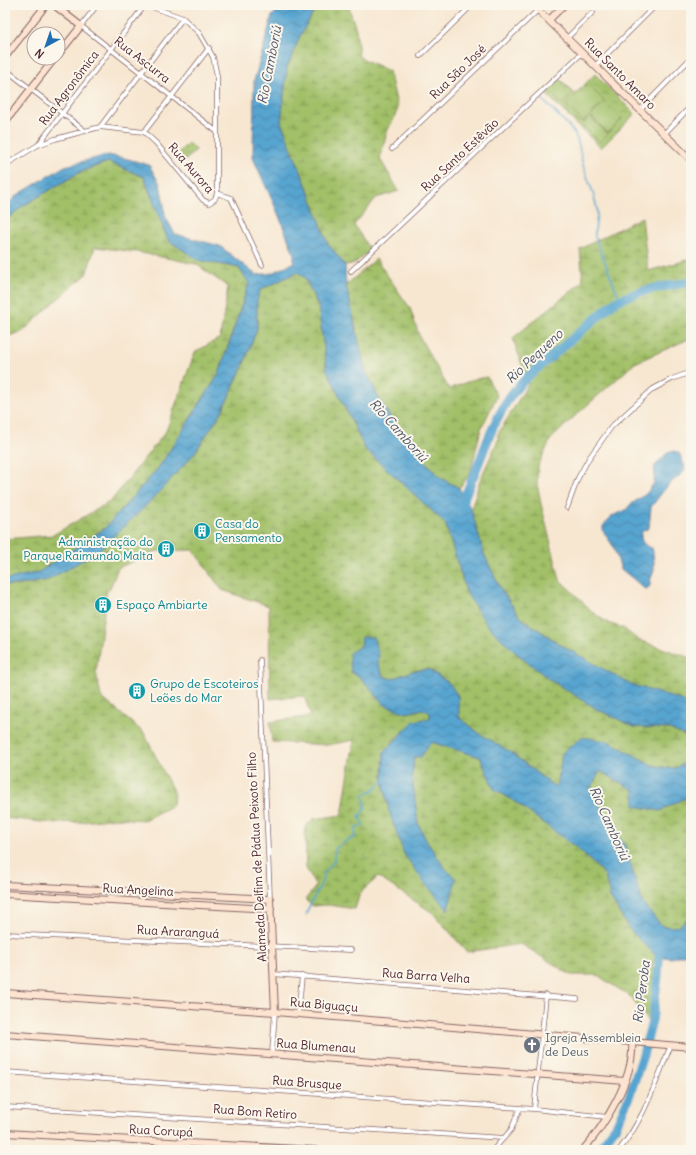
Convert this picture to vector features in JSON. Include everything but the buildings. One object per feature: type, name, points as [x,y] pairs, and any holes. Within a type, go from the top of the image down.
[{"type":"street","points":[[5,57],[46,5]]},
{"type":"street","name":"Rua Ascurra","points":[[54,5],[216,132]]},
{"type":"street","points":[[66,44],[97,5]]},
{"type":"street","name":"Rua Aurora","points":[[144,132],[156,143],[203,200],[206,202],[212,202],[217,193],[217,76],[210,48],[199,33],[183,18],[146,5]]},
{"type":"street","name":"Rua Agronômica","points":[[38,145],[146,5]]},
{"type":"street","points":[[420,56],[472,5]]},
{"type":"street","points":[[549,20],[564,5]]},
{"type":"street","points":[[595,66],[656,5]]},
{"type":"street","name":"Rua Santo Amaro","points":[[535,7],[691,160]]},
{"type":"street","name":"Rua São José","points":[[392,149],[535,7]]},
{"type":"street","points":[[567,38],[593,12]]},
{"type":"street","points":[[100,127],[183,18]]},
{"type":"street","points":[[5,165],[38,145],[100,127],[144,132],[210,48]]},
{"type":"street","name":"Rua Santo Estêvão","points":[[351,271],[582,53]]},
{"type":"street","points":[[640,110],[691,58]]},
{"type":"street","points":[[5,122],[49,66]]},
{"type":"street","points":[[5,69],[85,131]]},
{"type":"street","points":[[664,134],[691,106]]},
{"type":"street","points":[[217,193],[231,198],[262,265]]},
{"type":"street","points":[[567,508],[578,478],[589,458],[612,426],[653,389],[672,379],[691,372]]},
{"type":"street","name":"Alameda Delfim de Pádua Peixoto Filho","points":[[260,660],[274,974],[275,1012],[272,1054]]},
{"type":"street","name":"Rua Angelina","points":[[5,885],[270,899]]},
{"type":"street","points":[[48,896],[49,888]]},
{"type":"street","name":"Rua Angelina","points":[[5,894],[271,908]]},
{"type":"street","name":"Rua Araranguá","points":[[5,934],[351,950]]},
{"type":"street","name":"Rua Barra Velha","points":[[274,974],[546,995],[577,999]]},
{"type":"street","points":[[298,1014],[302,976]]},
{"type":"street","name":"Rua Biguaçu","points":[[5,993],[275,1012],[691,1047]]},
{"type":"street","points":[[534,1109],[546,995]]},
{"type":"street","name":"Rua Blumenau","points":[[5,1034],[625,1080]]},
{"type":"street","points":[[583,1150],[597,1134],[608,1117],[625,1080],[631,1057],[632,1042]]},
{"type":"street","points":[[619,1150],[641,1116],[671,1045]]},
{"type":"street","name":"Rua Brusque","points":[[5,1072],[534,1109],[608,1117]]},
{"type":"street","name":"Rua Bom Retiro","points":[[5,1107],[504,1138]]},
{"type":"street","points":[[493,1150],[513,1126],[520,1108]]},
{"type":"street","name":"Rua Corupá","points":[[5,1133],[315,1150]]},
{"type":"green space","points":[[317,5],[348,5],[356,29],[359,57],[389,71],[398,109],[387,132],[380,159],[399,191],[376,198],[354,225],[370,250],[354,264],[345,265],[328,244],[281,122],[287,68],[300,36]]},
{"type":"green space","points":[[595,74],[635,114],[601,148],[544,92],[559,78],[575,94]]},
{"type":"green space","points":[[559,79],[573,93],[563,104],[548,90]]},
{"type":"green space","points":[[587,84],[604,101],[583,122],[566,105]]},
{"type":"green space","points":[[605,102],[622,119],[608,133],[591,116]]},
{"type":"green space","points":[[590,117],[608,134],[600,142],[582,125]]},
{"type":"green space","points":[[188,143],[196,150],[184,162],[177,154]]},
{"type":"green space","points":[[108,162],[144,177],[168,240],[198,260],[239,268],[249,282],[219,374],[159,467],[105,528],[39,572],[5,580],[5,539],[53,535],[111,501],[166,431],[195,352],[220,338],[228,287],[196,264],[137,252],[95,247],[86,275],[22,332],[5,337],[5,221],[23,206],[80,172]]},
{"type":"green space","points":[[642,217],[648,271],[691,259],[691,338],[635,363],[575,416],[551,439],[538,466],[537,483],[560,580],[594,613],[608,623],[623,628],[638,640],[691,658],[691,706],[681,700],[630,685],[561,645],[521,618],[500,588],[484,554],[471,509],[480,480],[499,438],[497,436],[528,384],[513,338],[583,281],[580,249]]},
{"type":"green space","points":[[376,259],[410,308],[420,338],[449,389],[475,379],[487,377],[497,396],[481,429],[470,474],[459,488],[439,477],[400,433],[379,399],[365,369],[346,285]]},
{"type":"green space","points":[[298,272],[305,278],[318,306],[327,370],[365,449],[445,523],[467,594],[516,653],[549,679],[597,709],[634,727],[670,729],[691,739],[691,760],[673,769],[652,765],[608,741],[562,753],[558,783],[555,787],[510,752],[480,734],[459,717],[458,696],[449,683],[429,669],[413,671],[391,679],[383,676],[378,663],[379,655],[361,646],[351,672],[360,677],[385,705],[407,713],[422,709],[430,712],[430,718],[401,733],[384,752],[383,780],[389,811],[445,867],[427,842],[418,823],[412,777],[414,756],[421,757],[431,742],[480,757],[494,789],[511,799],[577,848],[605,875],[610,897],[629,929],[656,956],[652,966],[657,971],[648,1021],[630,996],[597,975],[571,975],[521,944],[467,952],[433,913],[378,877],[360,893],[355,909],[328,905],[313,906],[305,900],[316,886],[306,868],[305,827],[313,819],[342,815],[354,740],[328,745],[272,742],[270,722],[311,716],[304,696],[270,699],[269,606],[222,590],[193,550],[157,551],[118,568],[110,588],[107,590],[96,672],[101,697],[144,733],[174,793],[173,805],[144,820],[116,818],[83,822],[51,823],[5,818],[5,585],[20,585],[48,580],[194,454],[221,413],[243,366],[257,329],[257,301],[260,290]]},
{"type":"green space","points":[[600,771],[634,790],[660,811],[691,795],[691,915],[678,927],[662,926],[643,904],[625,846],[590,790]]},
{"type":"water","name":"Rio Camboriú","points":[[283,5],[317,5],[300,36],[287,68],[281,122],[328,244],[345,265],[346,285],[365,369],[379,399],[400,433],[439,477],[459,488],[471,509],[484,554],[500,588],[521,618],[561,645],[630,684],[681,700],[691,706],[691,739],[670,729],[634,727],[597,709],[549,679],[516,653],[487,625],[467,594],[445,523],[365,449],[327,370],[318,306],[305,278],[298,272],[260,290],[257,301],[257,329],[243,366],[221,413],[194,454],[148,504],[97,552],[48,580],[20,585],[5,585],[5,580],[39,572],[105,528],[159,467],[219,374],[249,283],[239,268],[198,260],[168,240],[144,177],[108,162],[80,172],[23,206],[5,221],[5,208],[16,196],[65,166],[108,155],[149,165],[160,184],[165,216],[175,234],[220,246],[256,275],[272,273],[294,262],[294,254],[277,211],[253,158],[254,81],[272,16]]},
{"type":"water","points":[[675,451],[679,453],[684,464],[684,472],[669,484],[651,507],[649,528],[641,532],[642,540],[647,546],[652,548],[654,556],[654,569],[650,586],[647,589],[643,588],[621,569],[613,546],[603,531],[603,526],[612,516],[626,510],[630,505],[646,494],[654,483],[655,466],[667,453]]},
{"type":"water","name":"Rio Camboriú","points":[[362,637],[373,637],[379,655],[378,663],[383,676],[391,679],[413,671],[428,669],[449,683],[458,696],[459,717],[480,734],[510,752],[555,787],[558,783],[562,753],[582,737],[608,741],[652,765],[673,769],[691,760],[691,795],[660,811],[635,806],[634,790],[600,771],[590,790],[625,846],[643,904],[662,926],[678,927],[691,915],[691,952],[672,958],[656,956],[629,929],[610,897],[605,875],[577,848],[511,799],[494,789],[480,757],[431,742],[421,757],[414,757],[412,777],[418,823],[427,842],[445,868],[456,879],[448,910],[424,882],[404,854],[389,811],[383,780],[384,752],[414,721],[430,718],[430,712],[422,709],[407,713],[385,705],[360,677],[351,672],[349,653],[361,646]]},
{"type":"waterway","points":[[542,99],[567,124],[578,140],[583,165],[596,204],[597,213],[595,237],[619,300]]},
{"type":"waterway","name":"Rio Pequeno","points":[[461,507],[501,411],[525,379],[615,302],[643,291],[691,282]]},
{"type":"waterway","points":[[306,915],[321,884],[325,871],[334,861],[336,848],[356,836],[355,830],[357,827],[364,826],[359,816],[365,809],[363,795],[373,790],[384,780]]},
{"type":"waterway","name":"Rio Peroba","points":[[598,1150],[616,1126],[629,1097],[643,1055],[652,1021],[658,976],[660,945]]},
{"type":"place","name":"Casa do Pensamento","points":[[202,531]]},
{"type":"place","name":"Administração do Parque Raimundo Malta","points":[[166,549]]},
{"type":"place","name":"Espaço Ambiarte","points":[[103,605]]},
{"type":"place","name":"Grupo de Escoteiros Leões do Mar","points":[[137,691]]},
{"type":"place","name":"Igreja Assembleia de Deus","points":[[532,1045]]}]
